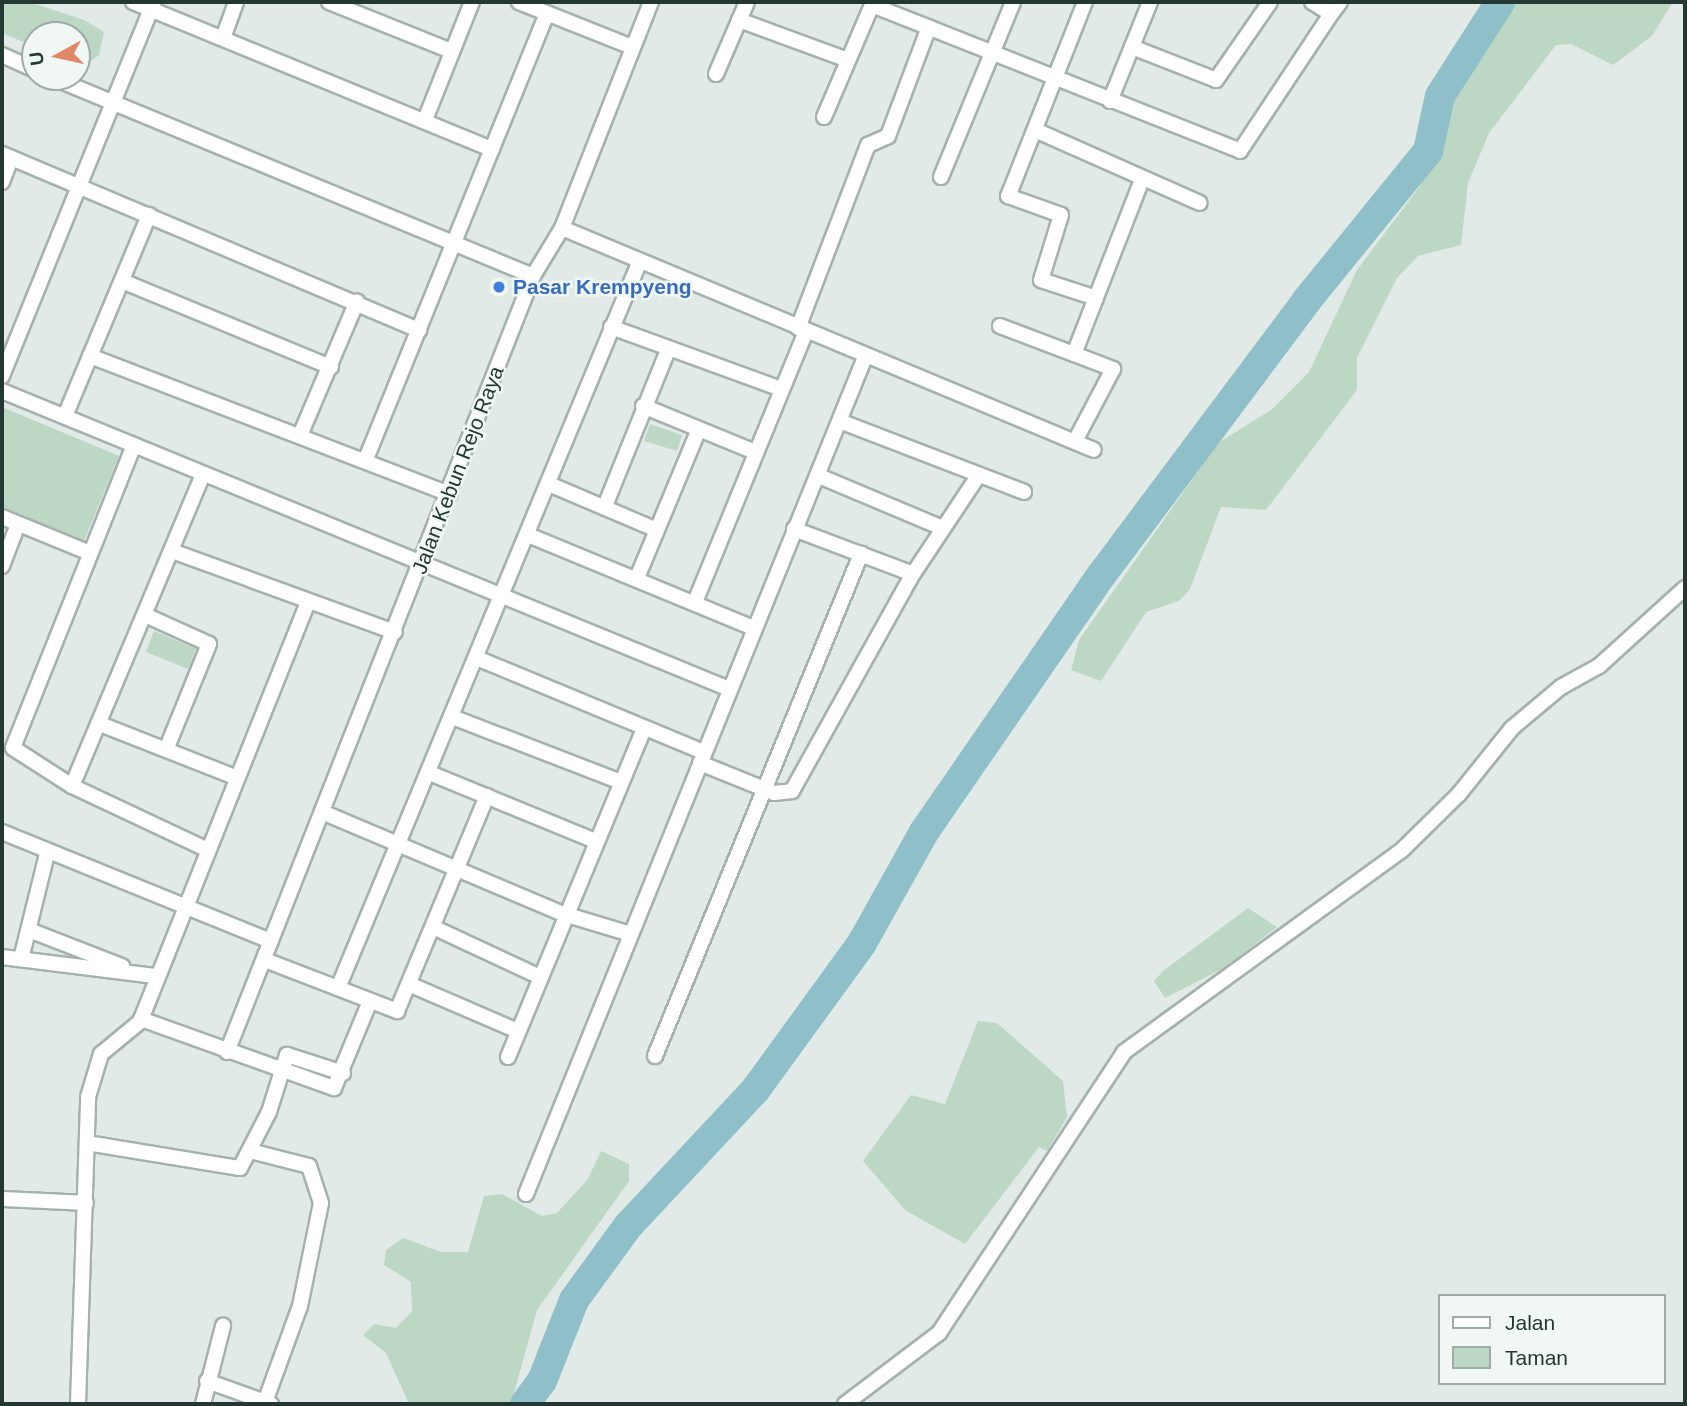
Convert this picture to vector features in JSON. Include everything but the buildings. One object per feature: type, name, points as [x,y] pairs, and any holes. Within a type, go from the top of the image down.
[{"type":"street","points":[[133,2],[153,6],[223,38],[492,149]]},
{"type":"street","points":[[223,38],[236,2]]},
{"type":"street","points":[[329,2],[451,51]]},
{"type":"street","points":[[425,120],[472,2]]},
{"type":"street","points":[[519,2],[632,47]]},
{"type":"street","name":"Jalan Kebun Rejo Raya","points":[[227,1052],[396,632],[533,276],[562,228],[651,2]]},
{"type":"street","points":[[716,74],[747,2]]},
{"type":"street","points":[[941,177],[1013,2]]},
{"type":"street","points":[[1085,2],[1008,196],[1062,215],[1041,281],[1096,298]]},
{"type":"street","points":[[1110,101],[1150,2]]},
{"type":"street","points":[[1132,47],[1216,80],[1270,2]]},
{"type":"street","points":[[824,117],[868,4],[1056,76],[1110,101],[1240,151],[1335,8],[1312,2]]},
{"type":"street","points":[[2,376],[116,105],[153,6]]},
{"type":"street","points":[[366,459],[451,243],[547,13]]},
{"type":"street","points":[[739,20],[848,60]]},
{"type":"street","points":[[695,602],[802,329],[868,145],[888,136],[929,27]]},
{"type":"street","points":[[2,55],[21,64]]},
{"type":"street","points":[[84,91],[533,276]]},
{"type":"street","points":[[1035,130],[1142,180],[1200,203]]},
{"type":"street","points":[[2,182],[7,156],[357,301],[419,330]]},
{"type":"street","points":[[1074,354],[1142,180]]},
{"type":"street","points":[[65,416],[149,215]]},
{"type":"street","points":[[562,228],[639,263],[1094,450]]},
{"type":"street","points":[[338,988],[432,774],[639,263]]},
{"type":"street","points":[[122,281],[331,367]]},
{"type":"street","points":[[301,433],[357,301]]},
{"type":"street","points":[[1000,326],[1113,369],[1075,441]]},
{"type":"street","points":[[611,327],[668,350],[779,388]]},
{"type":"street","points":[[605,506],[643,405],[668,350]]},
{"type":"street","points":[[90,356],[301,433],[449,494]]},
{"type":"street","points":[[526,1194],[627,933],[702,758],[727,688],[842,422],[865,357]]},
{"type":"street","points":[[2,391],[203,474],[424,560],[503,597],[727,688]]},
{"type":"street","points":[[643,405],[755,452]]},
{"type":"street","points":[[842,422],[1024,492]]},
{"type":"street","points":[[637,578],[699,429]]},
{"type":"street","points":[[134,445],[12,744],[72,786],[206,849]]},
{"type":"street","points":[[72,786],[203,474]]},
{"type":"street","points":[[819,476],[943,528]]},
{"type":"street","points":[[479,659],[644,729],[761,789],[782,794],[797,786],[913,574],[978,476]]},
{"type":"street","points":[[549,484],[657,530]]},
{"type":"street","points":[[2,517],[90,553]]},
{"type":"street","points":[[2,566],[18,524]]},
{"type":"street","points":[[794,529],[913,574]]},
{"type":"street","points":[[528,535],[754,628]]},
{"type":"street","points":[[172,551],[396,632]]},
{"type":"street","points":[[655,1056],[761,789],[861,554]]},
{"type":"street","points":[[845,1404],[939,1333],[1124,1052],[1401,851],[1459,794],[1512,728],[1561,687],[1599,666],[1685,588]]},
{"type":"street","points":[[78,1404],[88,1097],[101,1054],[141,1021],[150,975],[206,849],[308,601]]},
{"type":"street","points":[[145,615],[209,644],[166,750]]},
{"type":"street","points":[[455,718],[621,782]]},
{"type":"street","points":[[100,724],[235,777]]},
{"type":"street","points":[[508,1058],[564,914],[644,729]]},
{"type":"street","points":[[432,774],[595,841]]},
{"type":"street","points":[[265,960],[395,1012],[411,985],[460,871],[487,796]]},
{"type":"street","points":[[322,812],[564,914],[627,933]]},
{"type":"street","points":[[2,832],[180,909],[271,941]]},
{"type":"street","points":[[21,959],[47,853]]},
{"type":"street","points":[[435,928],[540,977]]},
{"type":"street","points":[[29,930],[150,975]]},
{"type":"street","points":[[2,957],[150,975]]},
{"type":"street","points":[[411,985],[518,1031]]},
{"type":"street","points":[[141,1021],[334,1088],[343,1073],[370,1001]]},
{"type":"street","points":[[87,1143],[229,1169],[244,1165],[290,1054],[343,1073]]},
{"type":"street","points":[[207,1381],[268,1403],[300,1306],[321,1203],[309,1166],[250,1151]]},
{"type":"street","points":[[2,1199],[86,1203]]},
{"type":"street","points":[[203,1404],[223,1326]]},
{"type":"green space","points":[[2,2],[29,2],[86,21],[21,21],[21,41],[2,33]]},
{"type":"green space","points":[[1483,2],[1673,2],[1652,36],[1613,65],[1571,44],[1556,45],[1489,133],[1468,183],[1461,245],[1418,256],[1397,278],[1357,358],[1357,390],[1266,510],[1221,507],[1190,589],[1179,601],[1146,612],[1101,681],[1071,670],[1079,640],[1218,443],[1271,410],[1309,372],[1357,270],[1420,186],[1441,121],[1484,36]]},
{"type":"green space","points":[[91,24],[104,32],[99,55],[91,61]]},
{"type":"green space","points":[[2,407],[119,456],[81,548],[2,514]]},
{"type":"green space","points":[[650,424],[682,435],[677,451],[644,441]]},
{"type":"green space","points":[[154,631],[196,649],[188,669],[146,652]]},
{"type":"green space","points":[[1248,908],[1277,927],[1224,968],[1165,998],[1154,981],[1163,971]]},
{"type":"green space","points":[[978,1021],[997,1023],[1063,1081],[1067,1117],[1047,1151],[1039,1147],[965,1244],[905,1210],[863,1161],[911,1095],[945,1104]]},
{"type":"green space","points":[[601,1151],[629,1164],[629,1181],[537,1310],[511,1404],[409,1404],[386,1353],[363,1335],[374,1324],[396,1328],[412,1311],[411,1282],[384,1265],[386,1250],[403,1238],[441,1252],[468,1252],[484,1196],[502,1194],[542,1216],[557,1213],[588,1179]]},
{"type":"waterway","points":[[525,1404],[542,1381],[574,1300],[628,1226],[756,1089],[862,943],[924,832],[1103,573],[1307,300],[1428,151],[1440,96],[1500,2]]},
{"type":"place","name":"Pasar Krempyeng","points":[[499,287]]}]
